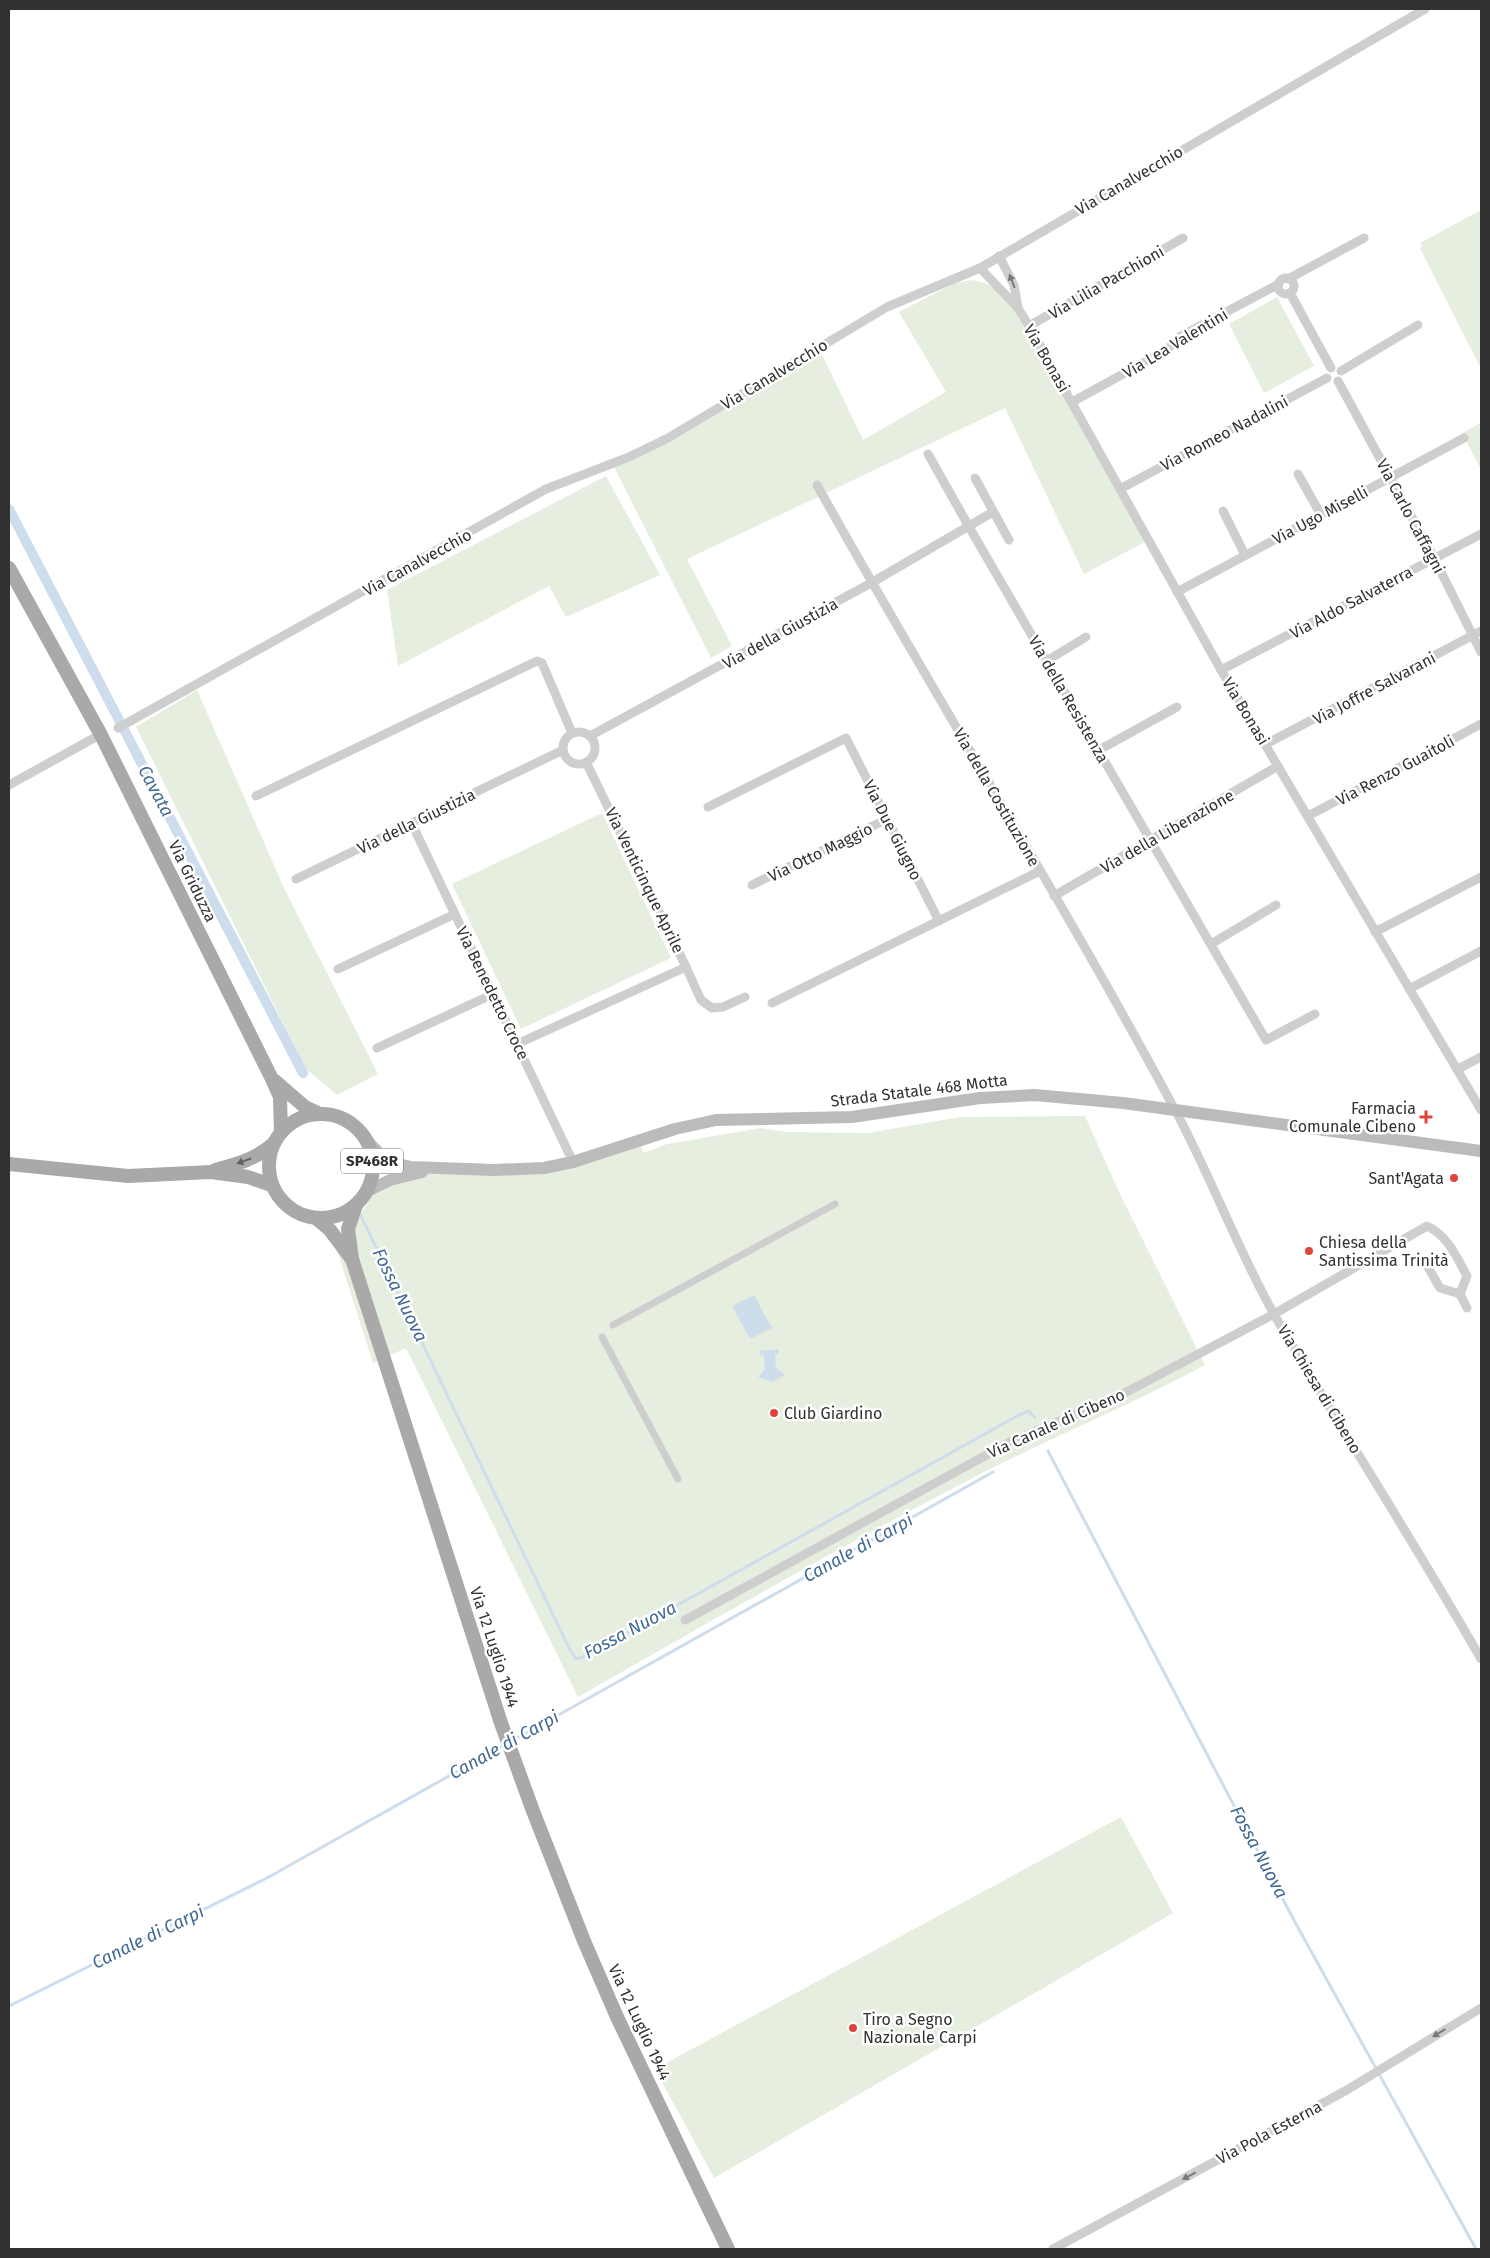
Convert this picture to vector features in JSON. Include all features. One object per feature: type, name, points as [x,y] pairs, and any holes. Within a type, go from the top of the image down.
[{"type":"main road","name":"Via Griduzza","points":[[9,568],[101,735],[272,1078],[280,1097],[281,1132]]},
{"type":"main road","name":"Via Griduzza","points":[[272,1078],[296,1100],[318,1113]]},
{"type":"main road","name":"Strada Statale 468 Motta","points":[[433,1170],[518,1170],[544,1168],[573,1162],[675,1129],[724,1120],[852,1117],[980,1098],[1035,1095],[1175,1110],[1481,1152]]},
{"type":"main road","name":"SP468R","points":[[211,1172],[249,1160],[262,1153],[273,1144],[281,1132],[298,1119],[318,1113],[346,1120],[366,1140],[371,1152],[373,1166],[366,1192],[356,1205],[337,1216],[316,1218],[301,1215],[289,1208],[278,1197],[272,1184],[268,1164],[273,1144]]},
{"type":"main road","points":[[366,1140],[380,1154],[394,1163],[433,1170]]},
{"type":"main road","name":"SP468R","points":[[9,1164],[128,1176],[211,1172],[248,1177],[272,1184]]},
{"type":"main road","points":[[366,1192],[390,1180],[433,1170]]},
{"type":"main road","points":[[352,1258],[348,1229],[356,1205]]},
{"type":"main road","points":[[316,1218],[330,1230],[352,1258]]},
{"type":"main road","name":"Via 12 Luglio 1944","points":[[352,1258],[512,1754],[584,1942],[728,2249]]},
{"type":"main road","name":"Via 12 Luglio 1944","points":[[704,2201],[735,2249]]},
{"type":"street","name":"Via Canalvecchio","points":[[118,728],[546,489],[629,457],[668,438],[887,307],[980,268],[1425,9]]},
{"type":"street","name":"Via Lilia Pacchioni","points":[[1029,326],[1182,238]]},
{"type":"street","points":[[1290,293],[1283,293],[1279,289],[1279,284],[1283,279],[1288,279],[1364,238]]},
{"type":"street","name":"Via Bonasi","points":[[999,256],[1014,284],[1018,308]]},
{"type":"street","name":"Via Bonasi","points":[[980,268],[1018,308],[1029,326],[1221,670],[1481,1110]]},
{"type":"street","points":[[1288,279],[1294,286],[1290,293]]},
{"type":"street","name":"Via Lea Valentini","points":[[1072,402],[1166,350],[1178,337],[1279,284]]},
{"type":"street","points":[[1290,293],[1331,368]]},
{"type":"street","points":[[1341,372],[1418,325]]},
{"type":"street","points":[[1331,368],[1338,368],[1341,372],[1341,378],[1338,382],[1331,382],[1327,378],[1327,371],[1331,368]]},
{"type":"street","name":"Via Romeo Nadalini","points":[[1120,489],[1327,378]]},
{"type":"street","name":"Via Carlo Caffagni","points":[[1338,382],[1434,558],[1481,652]]},
{"type":"street","name":"Via Ugo Miselli","points":[[1177,592],[1464,438]]},
{"type":"street","name":"Via della Resistenza","points":[[928,454],[1266,1040],[1315,1014]]},
{"type":"street","points":[[1298,474],[1321,515]]},
{"type":"street","points":[[975,478],[1009,540]]},
{"type":"street","name":"Via della Costituzione","points":[[817,485],[871,583],[1040,871],[1175,1110]]},
{"type":"street","points":[[1223,511],[1245,555]]},
{"type":"street","name":"Via della Giustizia","points":[[590,736],[871,583],[993,512]]},
{"type":"street","name":"Via Aldo Salvaterra","points":[[1221,670],[1481,534]]},
{"type":"street","name":"Via Joffre Salvarani","points":[[1266,744],[1481,631]]},
{"type":"street","points":[[1048,660],[1086,637]]},
{"type":"street","points":[[256,796],[537,661],[542,663],[572,733]]},
{"type":"street","points":[[1099,750],[1177,707]]},
{"type":"street","name":"Via Renzo Guaitoli","points":[[1308,816],[1481,724]]},
{"type":"street","points":[[578,732],[590,736],[595,747],[594,753],[586,762],[579,764],[572,762],[566,757],[563,750],[564,743],[572,733],[578,732]]},
{"type":"street","points":[[9,785],[94,738]]},
{"type":"street","name":"Via Due Giugno","points":[[708,807],[846,738],[939,921]]},
{"type":"street","name":"Via della Giustizia","points":[[296,879],[563,750]]},
{"type":"street","name":"Via Venticinque Aprile","points":[[517,1044],[686,967],[586,762]]},
{"type":"street","name":"Via della Liberazione","points":[[1054,896],[1152,841],[1278,766]]},
{"type":"street","name":"Via Otto Maggio","points":[[752,885],[887,819]]},
{"type":"street","name":"Via Benedetto Croce","points":[[412,824],[573,1162]]},
{"type":"street","points":[[772,1003],[1040,871]]},
{"type":"street","points":[[1375,932],[1481,877]]},
{"type":"street","points":[[1211,944],[1276,905]]},
{"type":"street","points":[[338,969],[455,914]]},
{"type":"street","points":[[1409,989],[1481,951]]},
{"type":"street","points":[[686,967],[701,1000],[712,1008],[723,1007],[745,997]]},
{"type":"street","points":[[377,1048],[493,994]]},
{"type":"street","points":[[1458,1069],[1481,1057]]},
{"type":"street","name":"Via Chiesa di Cibeno","points":[[1175,1110],[1274,1314],[1425,1561],[1481,1659]]},
{"type":"street","points":[[613,1325],[835,1204]]},
{"type":"street","name":"Via Canale di Cibeno","points":[[685,1620],[1012,1441],[1117,1397],[1274,1314],[1427,1226],[1439,1232],[1448,1242],[1467,1276],[1460,1294]]},
{"type":"street","points":[[1426,1262],[1440,1288],[1460,1294],[1468,1308]]},
{"type":"street","points":[[602,1337],[678,1479]]},
{"type":"street","name":"Via Pola Esterna","points":[[1053,2249],[1355,2086],[1481,2008]]},
{"type":"shaded area","points":[[1481,210],[1481,369],[1420,248],[1422,247],[1420,243]]},
{"type":"shaded area","points":[[972,280],[991,286],[998,291],[1011,303],[1028,327],[1147,541],[1084,574],[1005,408],[687,559],[732,646],[711,658],[613,465],[819,348],[863,440],[946,392],[899,312],[955,283]]},
{"type":"shaded area","points":[[1277,297],[1314,366],[1264,393],[1229,324]]},
{"type":"shaded area","points":[[1481,423],[1481,470],[1462,433]]},
{"type":"shaded area","points":[[606,476],[660,575],[566,617],[549,586],[398,666],[387,590]]},
{"type":"shaded area","points":[[197,690],[284,888],[378,1074],[337,1095],[306,1069],[136,727]]},
{"type":"shaded area","points":[[602,813],[671,958],[521,1029],[452,884]]},
{"type":"shaded area","name":"Club Giardino","points":[[1085,1116],[1119,1192],[1205,1365],[1012,1458],[882,1526],[578,1697],[406,1348],[373,1363],[337,1250],[372,1196],[391,1185],[398,1162],[518,1166],[553,1164],[636,1137],[644,1153],[667,1144],[761,1128],[787,1132],[868,1133],[960,1117]]},
{"type":"shaded area","name":"Tiro a Segno Nazionale Carpi","points":[[1121,1817],[1173,1913],[714,2178],[655,2069]]},
{"type":"water","points":[[754,1295],[772,1328],[750,1339],[732,1306]]},
{"type":"water","points":[[779,1349],[779,1353],[775,1355],[776,1368],[785,1375],[772,1382],[758,1377],[765,1369],[764,1356],[760,1355],[759,1351]]},
{"type":"waterway","name":"Cavata","points":[[9,509],[303,1073]]},
{"type":"waterway","name":"Fossa Nuova","points":[[360,1214],[576,1659],[586,1656],[1019,1415],[1029,1411],[1035,1418]]},
{"type":"waterway","name":"Fossa Nuova","points":[[1048,1451],[1296,1924],[1476,2249]]},
{"type":"waterway","name":"Canale di Carpi","points":[[512,1741],[993,1472]]},
{"type":"waterway","name":"Canale di Carpi","points":[[9,2006],[267,1878],[506,1744]]},
{"type":"place","name":"Farmacia Comunale Cibeno","points":[[1426,1117]]},
{"type":"place","name":"Sant'Agata","points":[[1454,1178]]},
{"type":"place","name":"Chiesa della Santissima Trinità","points":[[1309,1251]]},
{"type":"place","name":"Club Giardino","points":[[774,1413]]},
{"type":"place","name":"Tiro a Segno Nazionale Carpi","points":[[853,2028]]}]
